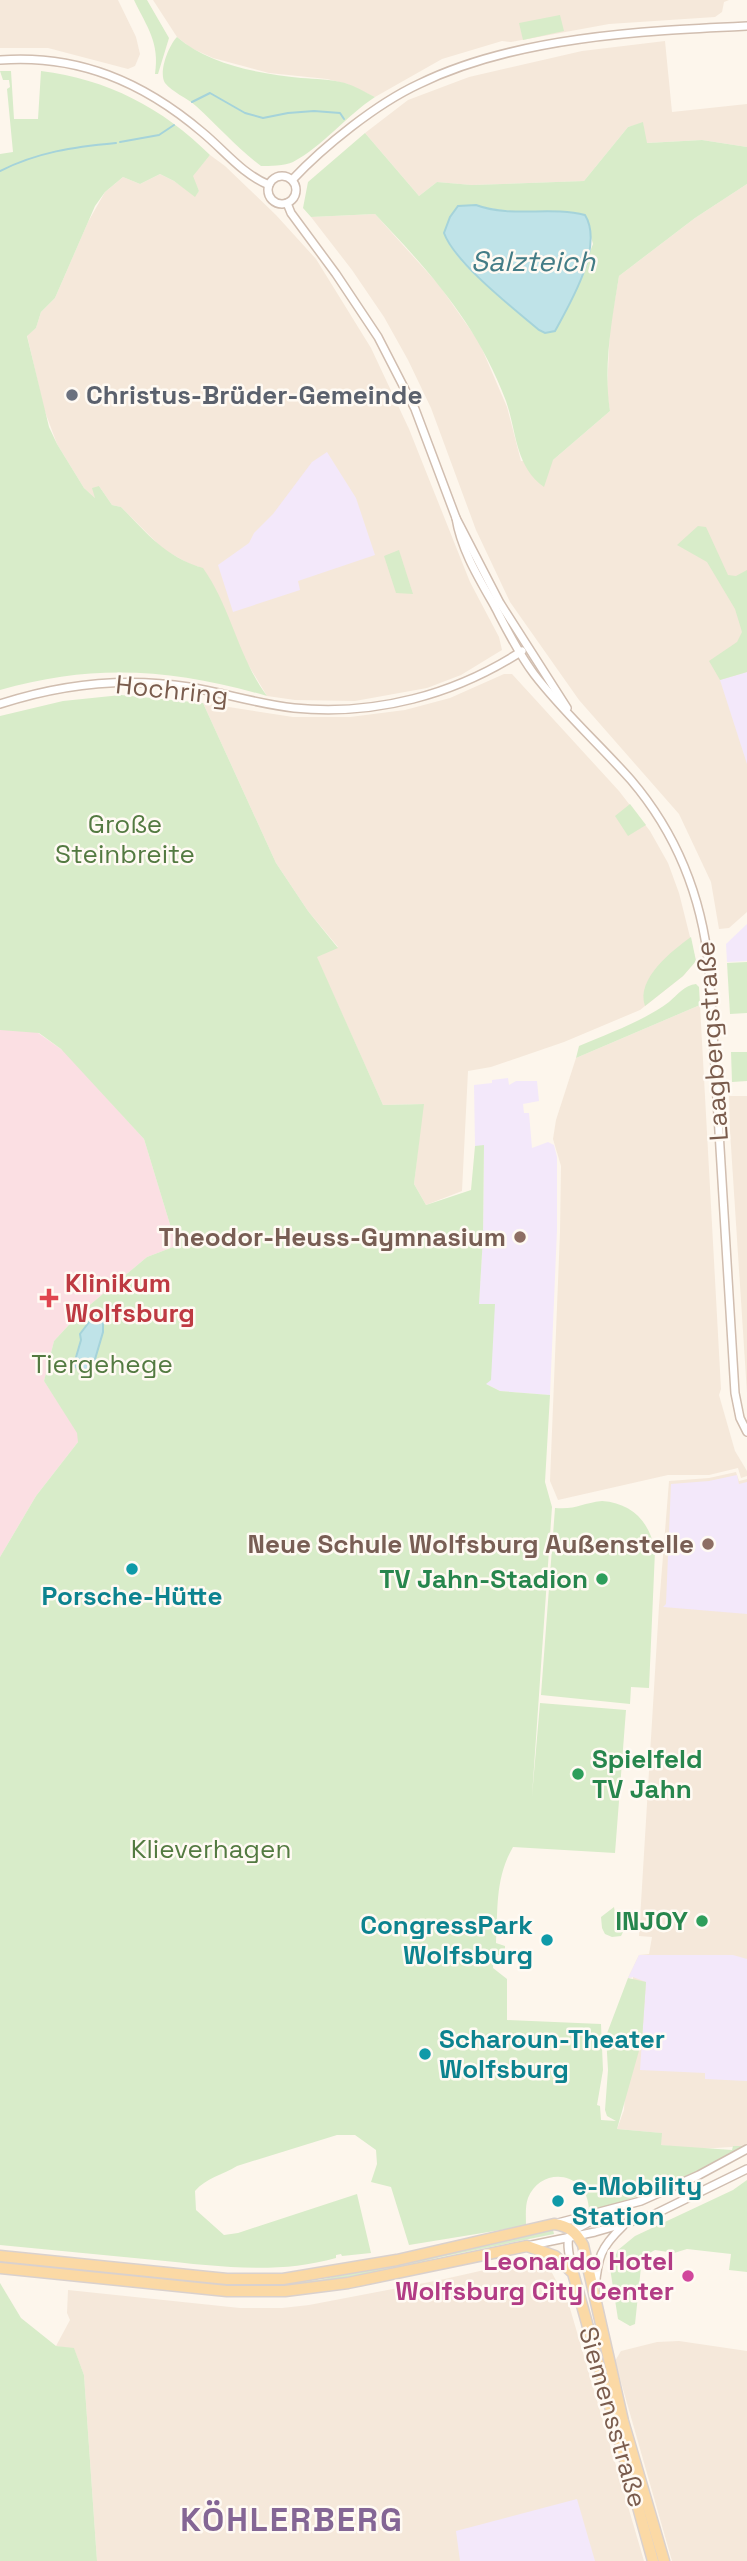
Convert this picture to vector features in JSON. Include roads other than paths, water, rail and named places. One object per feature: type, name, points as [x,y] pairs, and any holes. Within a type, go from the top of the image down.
[{"type":"main road","points":[[0,2256],[227,2279],[283,2279],[397,2260],[554,2224],[573,2234]]},
{"type":"main road","name":"Siemensstraße","points":[[573,2234],[583,2245],[620,2409],[664,2561]]},
{"type":"main road","points":[[0,2268],[205,2290],[275,2291],[348,2283],[527,2246],[555,2256],[573,2273]]},
{"type":"main road","name":"Siemensstraße","points":[[573,2273],[653,2561]]},
{"type":"street","points":[[292,180],[353,127],[386,103],[419,83],[462,66],[544,46],[626,33],[687,27],[744,27]]},
{"type":"street","points":[[0,60],[73,63],[125,81],[159,100],[198,128],[252,177],[269,185]]},
{"type":"street","points":[[278,176],[286,176],[296,186],[296,193],[287,203],[273,200],[269,194],[269,185],[278,176]]},
{"type":"street","points":[[287,203],[291,213],[359,308],[397,372],[424,429],[456,518]]},
{"type":"street","name":"Laagbergstraße","points":[[456,518],[500,603],[573,718]]},
{"type":"street","name":"Laagbergstraße","points":[[456,518],[459,537],[471,562],[532,671],[653,808],[687,870],[704,927],[709,968],[730,1326],[738,1405],[747,1432]]},
{"type":"street","name":"Hochring","points":[[0,704],[56,689],[96,683],[131,682],[185,687],[294,708],[383,706],[441,692],[467,681],[528,647]]},
{"type":"street","name":"Laagbergstraße","points":[[738,1405],[747,1420]]},
{"type":"street","points":[[554,2224],[663,2192],[747,2149]]},
{"type":"street","points":[[527,2246],[652,2216],[747,2169]]},
{"type":"street","points":[[573,2234],[609,2210]]},
{"type":"street","name":"Siemensstraße","points":[[595,2289],[598,2256],[624,2224]]},
{"type":"street","name":"Siemensstraße","points":[[573,2234],[567,2248],[573,2273]]},
{"type":"water","name":"Salzteich","points":[[476,205],[503,211],[558,211],[585,215],[591,242],[588,258],[577,290],[555,331],[545,333],[539,330],[472,271],[450,245],[444,233],[450,217],[458,206]]},
{"type":"water","points":[[109,1306],[114,1307],[114,1310],[103,1321],[103,1332],[93,1366],[78,1370],[74,1364],[81,1340],[80,1334],[93,1317]]},
{"type":"waterway","points":[[192,102],[210,93],[245,113],[263,118],[314,111],[340,113],[344,119]]},
{"type":"waterway","points":[[120,142],[159,135],[174,125]]},
{"type":"waterway","points":[[0,171],[56,151],[116,143]]},
{"type":"place","name":"Christus-Brüder-Gemeinde","points":[[72,395]]},
{"type":"place","name":"Theodor-Heuss-Gymnasium","points":[[520,1237]]},
{"type":"place","name":"Klinikum Wolfsburg","points":[[49,1298]]},
{"type":"place","name":"Neue Schule Wolfsburg Außenstelle","points":[[708,1544]]},
{"type":"place","name":"Porsche-Hütte","points":[[132,1569]]},
{"type":"place","name":"TV Jahn-Stadion","points":[[602,1579]]},
{"type":"place","name":"Spielfeld TV Jahn","points":[[578,1774]]},
{"type":"place","name":"INJOY","points":[[702,1921]]},
{"type":"place","name":"CongressPark Wolfsburg","points":[[547,1940]]},
{"type":"place","name":"Scharoun-Theater Wolfsburg","points":[[425,2054]]},
{"type":"place","name":"e-Mobility Station","points":[[558,2201]]},
{"type":"place","name":"Leonardo Hotel Wolfsburg City Center","points":[[688,2276]]},
{"type":"district","name":"KÖHLERBERG","points":[[292,2519]]},
{"type":"park label","name":"Große Steinbreite","points":[[125,839]]},
{"type":"park label","name":"Tiergehege","points":[[102,1364]]},
{"type":"park label","name":"Klieverhagen","points":[[211,1849]]}]
